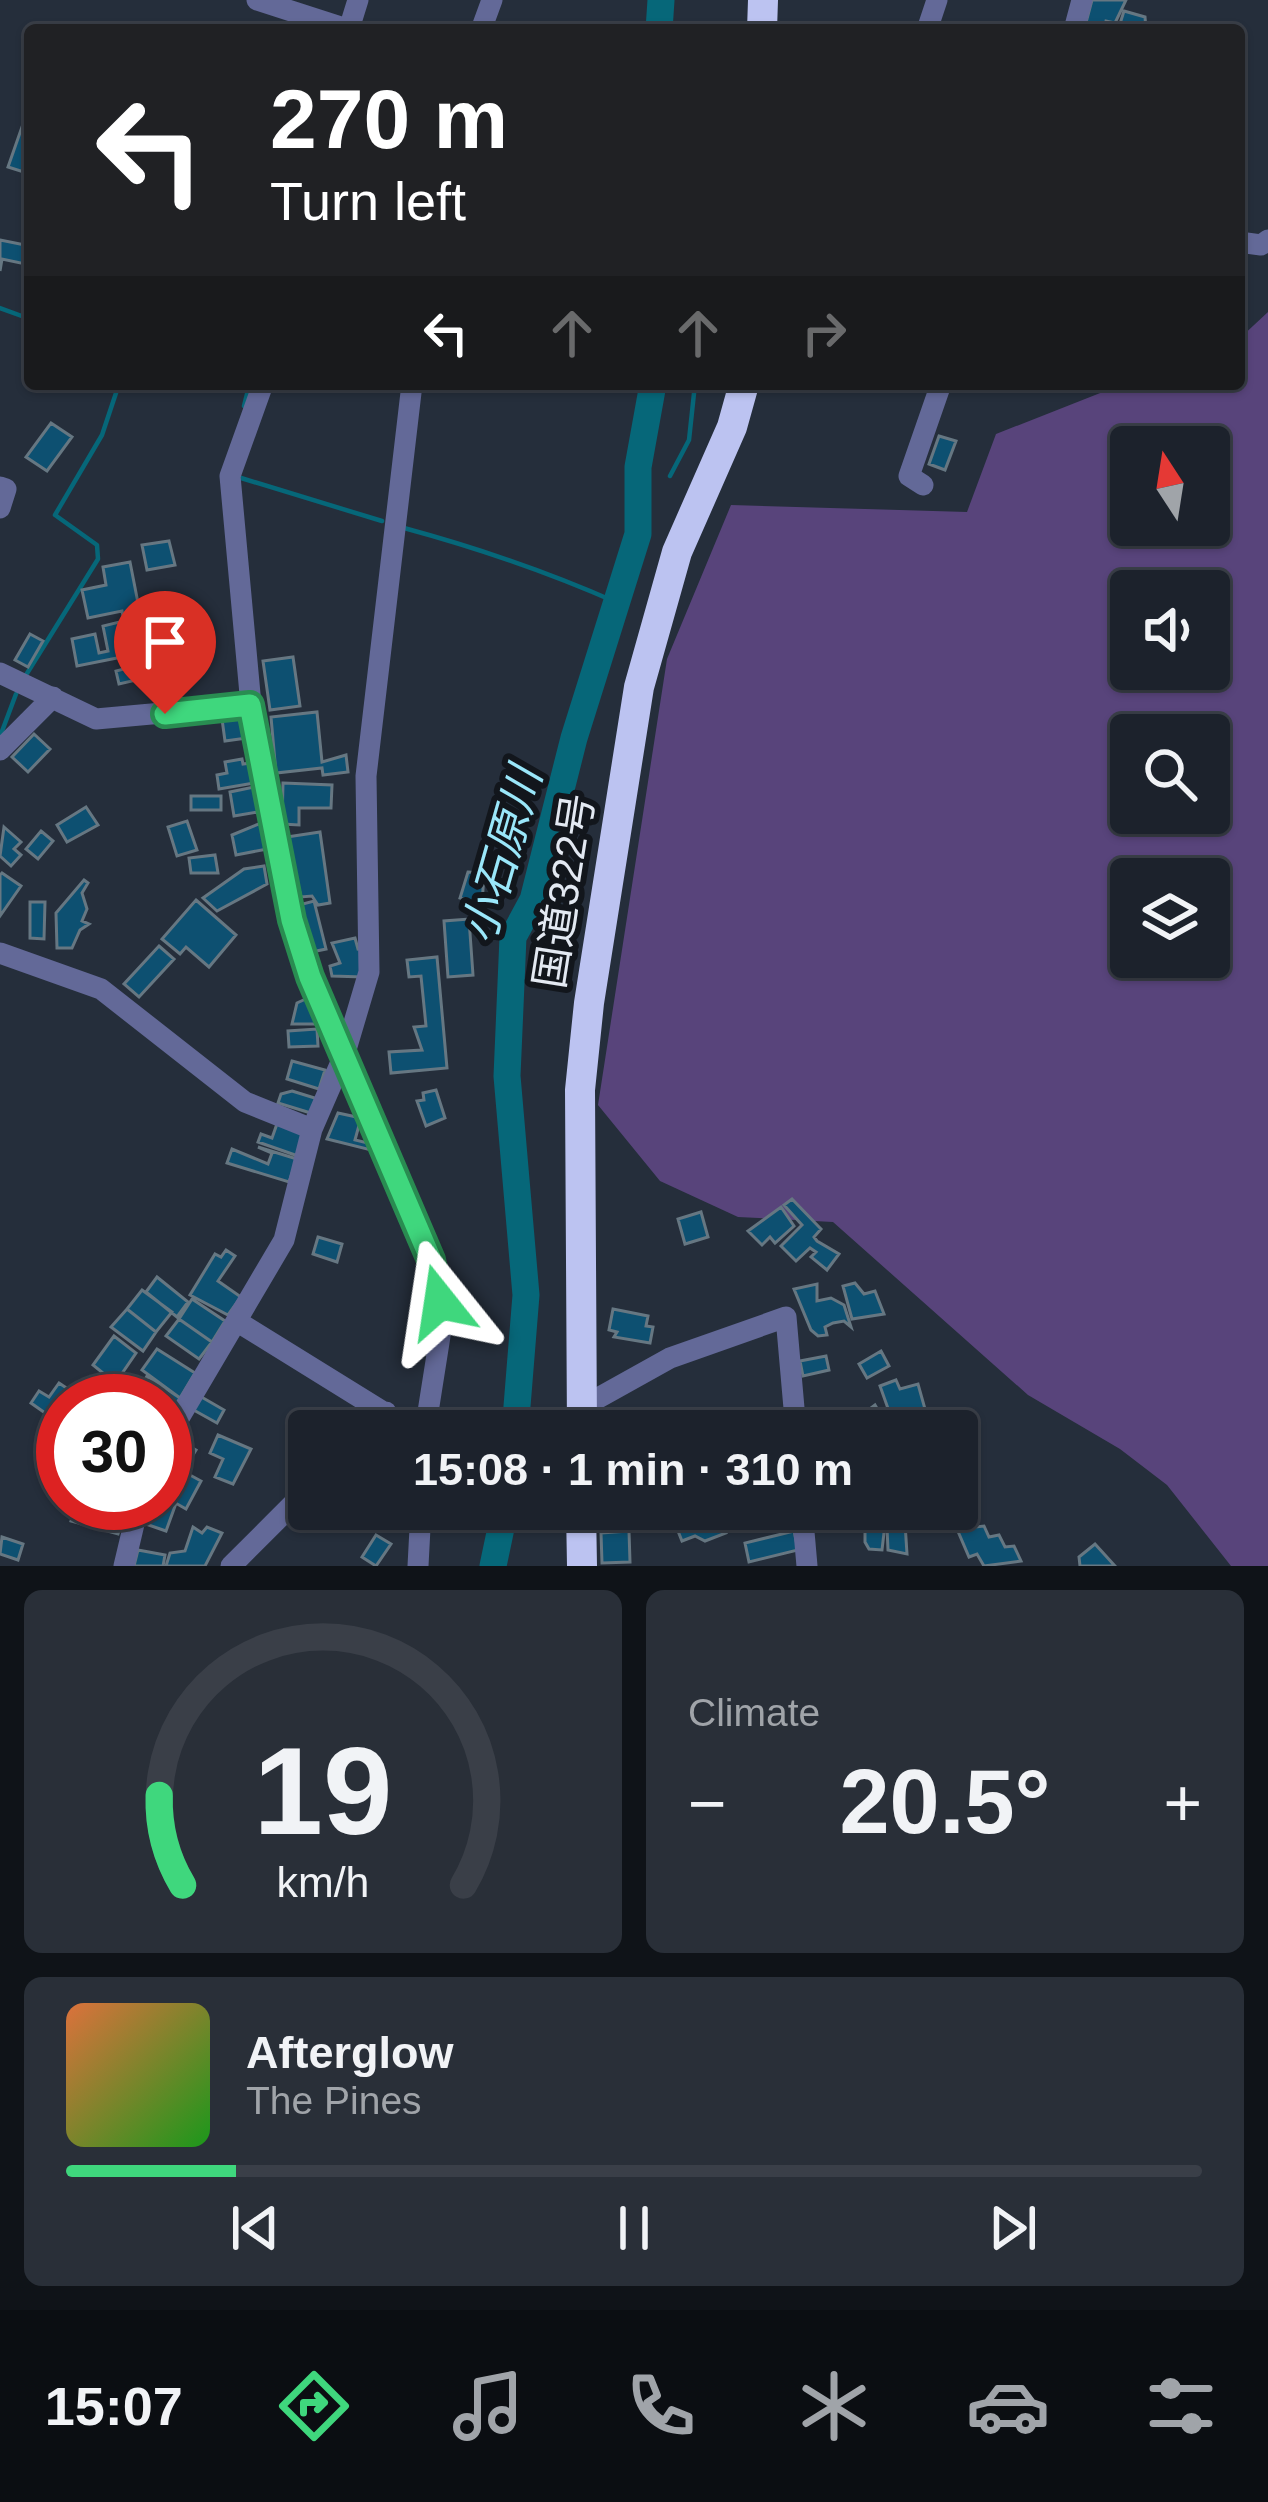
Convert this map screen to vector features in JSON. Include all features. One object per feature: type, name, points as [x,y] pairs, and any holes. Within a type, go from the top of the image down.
[{"type":"highway","name":"国道322号","points":[[582,1410],[580,1090],[589,1003],[639,687],[677,552],[732,427],[742,390]]},
{"type":"highway","points":[[581,1530],[582,1566]]},
{"type":"street","points":[[257,0],[331,24]]},
{"type":"street","points":[[261,390],[230,476],[250,705],[292,920],[431,1260],[440,1336],[428,1410]]},
{"type":"street","points":[[192,1398],[284,1240],[312,1129],[345,1053],[369,972],[366,776],[411,390]]},
{"type":"street","points":[[923,485],[909,476],[938,390]]},
{"type":"street","points":[[0,487],[6,489],[0,508]]},
{"type":"street","points":[[0,674],[95,719],[250,705]]},
{"type":"street","points":[[0,750],[53,697]]},
{"type":"street","points":[[0,953],[101,989],[245,1102],[312,1129]]},
{"type":"street","points":[[595,1410],[670,1358],[786,1317],[794,1410]]},
{"type":"street","points":[[238,1322],[383,1410]]},
{"type":"street","points":[[231,1566],[288,1510]]},
{"type":"street","points":[[124,1566],[133,1530]]},
{"type":"street","points":[[418,1566],[420,1530]]},
{"type":"street","points":[[804,1530],[807,1566]]},
{"type":"shaded area","points":[[1268,312],[1268,1566],[1231,1566],[1167,1485],[1120,1449],[1028,1395],[833,1222],[738,1217],[660,1181],[598,1105],[667,659],[731,505],[967,512],[996,434],[1108,390],[1245,390],[1245,333]]},
{"type":"building","points":[[1092,0],[1126,0],[1115,23],[1086,24]]},
{"type":"building","points":[[1124,11],[1145,17],[1146,24],[1120,24]]},
{"type":"building","points":[[24,121],[24,172],[8,167]]},
{"type":"building","points":[[0,240],[24,245],[24,264],[2,259],[0,271]]},
{"type":"building","points":[[51,423],[72,437],[47,471],[26,457]]},
{"type":"building","points":[[939,436],[956,441],[945,470],[929,464]]},
{"type":"building","points":[[169,541],[175,565],[147,570],[142,545]]},
{"type":"building","points":[[130,562],[139,608],[133,610],[135,619],[142,618],[142,647],[151,645],[152,651],[77,666],[72,639],[95,634],[99,653],[108,651],[103,626],[124,621],[122,611],[88,618],[82,590],[106,585],[103,567]]},
{"type":"building","points":[[30,634],[43,641],[28,667],[15,660]]},
{"type":"building","points":[[293,657],[300,706],[270,710],[263,661]]},
{"type":"building","points":[[154,661],[158,675],[119,684],[116,671]]},
{"type":"building","points":[[317,712],[322,762],[346,755],[348,772],[323,775],[322,768],[276,773],[271,717]]},
{"type":"building","points":[[243,716],[247,738],[225,741],[222,719]]},
{"type":"building","points":[[34,734],[50,749],[28,772],[12,757]]},
{"type":"building","points":[[242,759],[243,764],[251,763],[254,783],[219,789],[217,775],[227,773],[225,762]]},
{"type":"building","points":[[283,783],[332,785],[331,808],[299,808],[299,825],[282,824]]},
{"type":"building","points":[[254,787],[258,812],[234,816],[230,792]]},
{"type":"building","points":[[191,796],[221,796],[221,810],[191,810]]},
{"type":"building","points":[[86,807],[98,825],[67,842],[57,825]]},
{"type":"building","points":[[187,821],[197,850],[177,856],[168,827]]},
{"type":"building","points":[[261,823],[267,849],[236,855],[232,835]]},
{"type":"building","points":[[4,827],[21,842],[14,849],[21,855],[11,866],[0,856]]},
{"type":"building","points":[[41,831],[53,841],[38,859],[26,849]]},
{"type":"building","points":[[320,832],[330,903],[318,905],[312,896],[301,897],[287,837]]},
{"type":"building","points":[[215,855],[218,873],[191,873],[189,858]]},
{"type":"building","points":[[264,866],[267,884],[217,911],[203,898],[244,869]]},
{"type":"building","points":[[468,872],[484,873],[482,905],[460,898]]},
{"type":"building","points":[[0,875],[21,886],[0,916]]},
{"type":"building","points":[[84,880],[88,883],[82,893],[87,909],[82,921],[89,924],[80,930],[72,948],[57,948],[56,913]]},
{"type":"building","points":[[196,900],[236,935],[209,967],[186,947],[180,954],[162,939]]},
{"type":"building","points":[[314,901],[326,949],[307,953],[295,906]]},
{"type":"building","points":[[30,902],[45,902],[44,939],[30,938]]},
{"type":"building","points":[[469,919],[473,975],[448,977],[444,921]]},
{"type":"building","points":[[355,938],[358,949],[364,948],[363,977],[332,976],[330,966],[340,963],[332,943]]},
{"type":"building","points":[[159,946],[174,959],[139,997],[124,984]]},
{"type":"building","points":[[437,957],[447,1068],[391,1073],[389,1052],[422,1050],[414,1027],[426,1026],[421,976],[409,977],[407,960]]},
{"type":"building","points":[[310,997],[318,1024],[292,1024],[297,1003]]},
{"type":"building","points":[[317,1029],[318,1046],[289,1047],[288,1031]]},
{"type":"building","points":[[292,1061],[325,1070],[319,1089],[287,1079]]},
{"type":"building","points":[[436,1090],[445,1118],[426,1126],[417,1101],[424,1100],[423,1093]]},
{"type":"building","points":[[292,1091],[318,1099],[314,1114],[278,1103],[281,1094]]},
{"type":"building","points":[[338,1113],[361,1118],[355,1140],[372,1144],[371,1150],[327,1139]]},
{"type":"building","points":[[278,1121],[307,1131],[298,1156],[258,1142],[261,1134],[272,1138]]},
{"type":"building","points":[[258,1147],[297,1159],[289,1182],[227,1163],[232,1149],[268,1164],[272,1153]]},
{"type":"building","points":[[792,1199],[821,1229],[814,1237],[817,1241],[839,1254],[827,1270],[811,1257],[816,1252],[810,1248],[796,1261],[781,1246],[802,1225],[784,1205]]},
{"type":"building","points":[[781,1207],[794,1226],[775,1243],[770,1237],[762,1245],[748,1231]]},
{"type":"building","points":[[701,1212],[708,1237],[685,1244],[678,1219]]},
{"type":"building","points":[[318,1237],[342,1244],[337,1262],[313,1254]]},
{"type":"building","points":[[226,1250],[235,1256],[218,1281],[241,1297],[228,1315],[190,1295],[215,1254],[221,1257]]},
{"type":"building","points":[[157,1277],[188,1302],[177,1317],[146,1292]]},
{"type":"building","points":[[855,1283],[864,1294],[875,1291],[884,1314],[852,1319],[843,1286]]},
{"type":"building","points":[[817,1284],[817,1301],[831,1298],[844,1305],[851,1327],[844,1321],[833,1323],[825,1327],[827,1335],[818,1336],[811,1330],[794,1289]]},
{"type":"building","points":[[142,1290],[172,1312],[156,1332],[127,1309]]},
{"type":"building","points":[[192,1299],[225,1321],[212,1342],[179,1319]]},
{"type":"building","points":[[127,1309],[156,1332],[143,1351],[111,1327]]},
{"type":"building","points":[[613,1309],[648,1316],[646,1326],[653,1327],[650,1343],[614,1337],[617,1332],[609,1330]]},
{"type":"building","points":[[179,1319],[212,1342],[199,1359],[166,1336]]},
{"type":"building","points":[[114,1336],[136,1353],[122,1374],[102,1374],[93,1365]]},
{"type":"building","points":[[157,1349],[195,1373],[192,1378],[192,1374],[142,1370]]},
{"type":"building","points":[[881,1351],[889,1366],[867,1378],[859,1364]]},
{"type":"building","points":[[826,1356],[829,1370],[803,1376],[800,1361]]},
{"type":"building","points":[[896,1380],[900,1389],[918,1384],[925,1409],[889,1410],[880,1386]]},
{"type":"building","points":[[198,1395],[224,1410],[217,1423],[192,1405]]},
{"type":"building","points":[[218,1435],[251,1449],[233,1484],[215,1477],[223,1459],[210,1453]]},
{"type":"building","points":[[192,1476],[201,1481],[192,1498]]},
{"type":"building","points":[[984,1526],[989,1537],[999,1535],[1005,1547],[1014,1546],[1021,1561],[984,1566],[977,1554],[969,1557],[957,1530]]},
{"type":"building","points":[[207,1527],[222,1533],[205,1566],[166,1566],[170,1553],[185,1551],[192,1530],[202,1533]]},
{"type":"building","points":[[678,1530],[726,1533],[705,1541],[695,1536],[682,1541]]},
{"type":"building","points":[[865,1530],[884,1530],[882,1550],[869,1549]]},
{"type":"building","points":[[887,1530],[905,1530],[907,1554],[888,1550]]},
{"type":"building","points":[[629,1531],[630,1562],[602,1563],[601,1533]]},
{"type":"building","points":[[794,1531],[798,1550],[749,1562],[745,1543]]},
{"type":"building","points":[[376,1535],[391,1544],[376,1566],[362,1557]]},
{"type":"building","points":[[2,1537],[23,1544],[18,1560],[0,1554]]},
{"type":"building","points":[[1095,1544],[1115,1566],[1080,1566],[1079,1557]]},
{"type":"building","points":[[138,1550],[165,1555],[163,1566],[134,1566]]},
{"type":"waterway","name":"小石原川","points":[[659,24],[661,0]]},
{"type":"waterway","points":[[0,308],[24,317]]},
{"type":"waterway","points":[[26,675],[98,559],[97,545],[55,515],[102,435],[117,390]]},
{"type":"waterway","points":[[244,406],[248,390]]},
{"type":"waterway","name":"小石原川","points":[[517,1410],[526,1295],[507,1076],[513,937],[533,900],[574,738],[638,534],[638,467],[652,390]]},
{"type":"waterway","points":[[670,476],[689,440],[694,390]]},
{"type":"waterway","points":[[241,478],[382,521]]},
{"type":"waterway","points":[[404,528],[512,561],[618,603]]},
{"type":"waterway","points":[[1,734],[16,694]]},
{"type":"waterway","name":"小石原川","points":[[493,1566],[501,1530]]},
{"type":"route","points":[[165,714],[250,705],[292,920],[310,977],[431,1260],[440,1302]]}]
